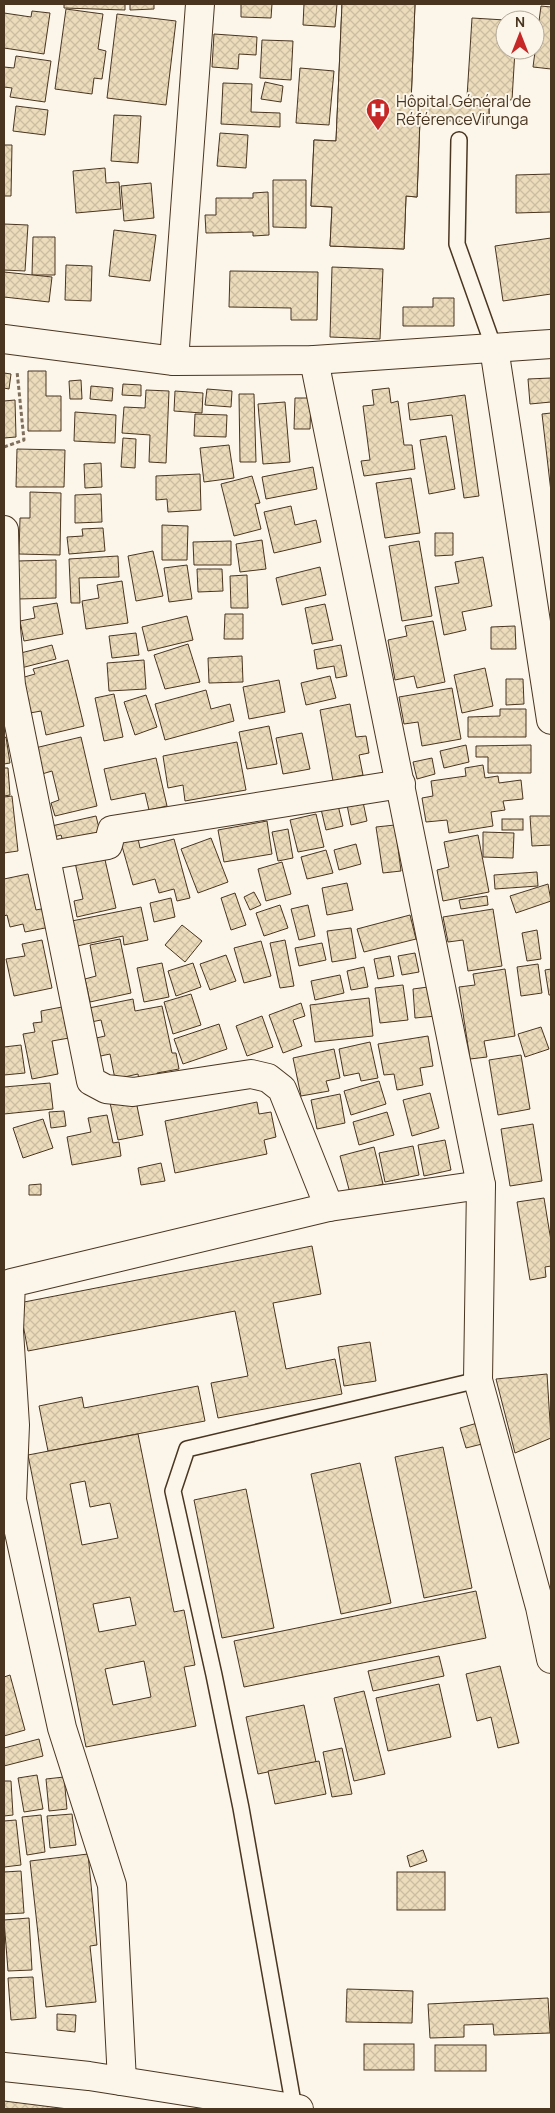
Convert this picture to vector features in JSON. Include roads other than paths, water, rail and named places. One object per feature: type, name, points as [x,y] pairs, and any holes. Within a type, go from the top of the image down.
[{"type":"street","points":[[174,361],[200,4]]},
{"type":"street","points":[[9,340],[174,361],[314,360],[551,344]]},
{"type":"street","points":[[494,348],[551,720]]},
{"type":"street","points":[[314,360],[481,1185],[478,1380],[540,1607],[551,1659]]},
{"type":"street","points":[[4,530],[6,628],[11,685],[91,1082],[106,1089],[133,1092],[251,1074],[268,1078],[282,1089],[329,1206]]},
{"type":"street","points":[[46,856],[108,845],[112,830],[401,784]]},
{"type":"street","points":[[122,2081],[112,1885],[62,1728],[12,1500],[15,1424],[10,1331],[11,1283],[329,1206],[481,1185]]},
{"type":"street","points":[[4,2068],[122,2081],[296,2109]]},
{"type":"lane","points":[[459,140],[457,244],[494,348]]},
{"type":"lane","points":[[296,2109],[241,1808],[214,1675],[173,1492],[187,1449],[478,1380]]},
{"type":"place","name":"Hôpital Général de RéférenceVirunga","points":[[378,131]]}]
